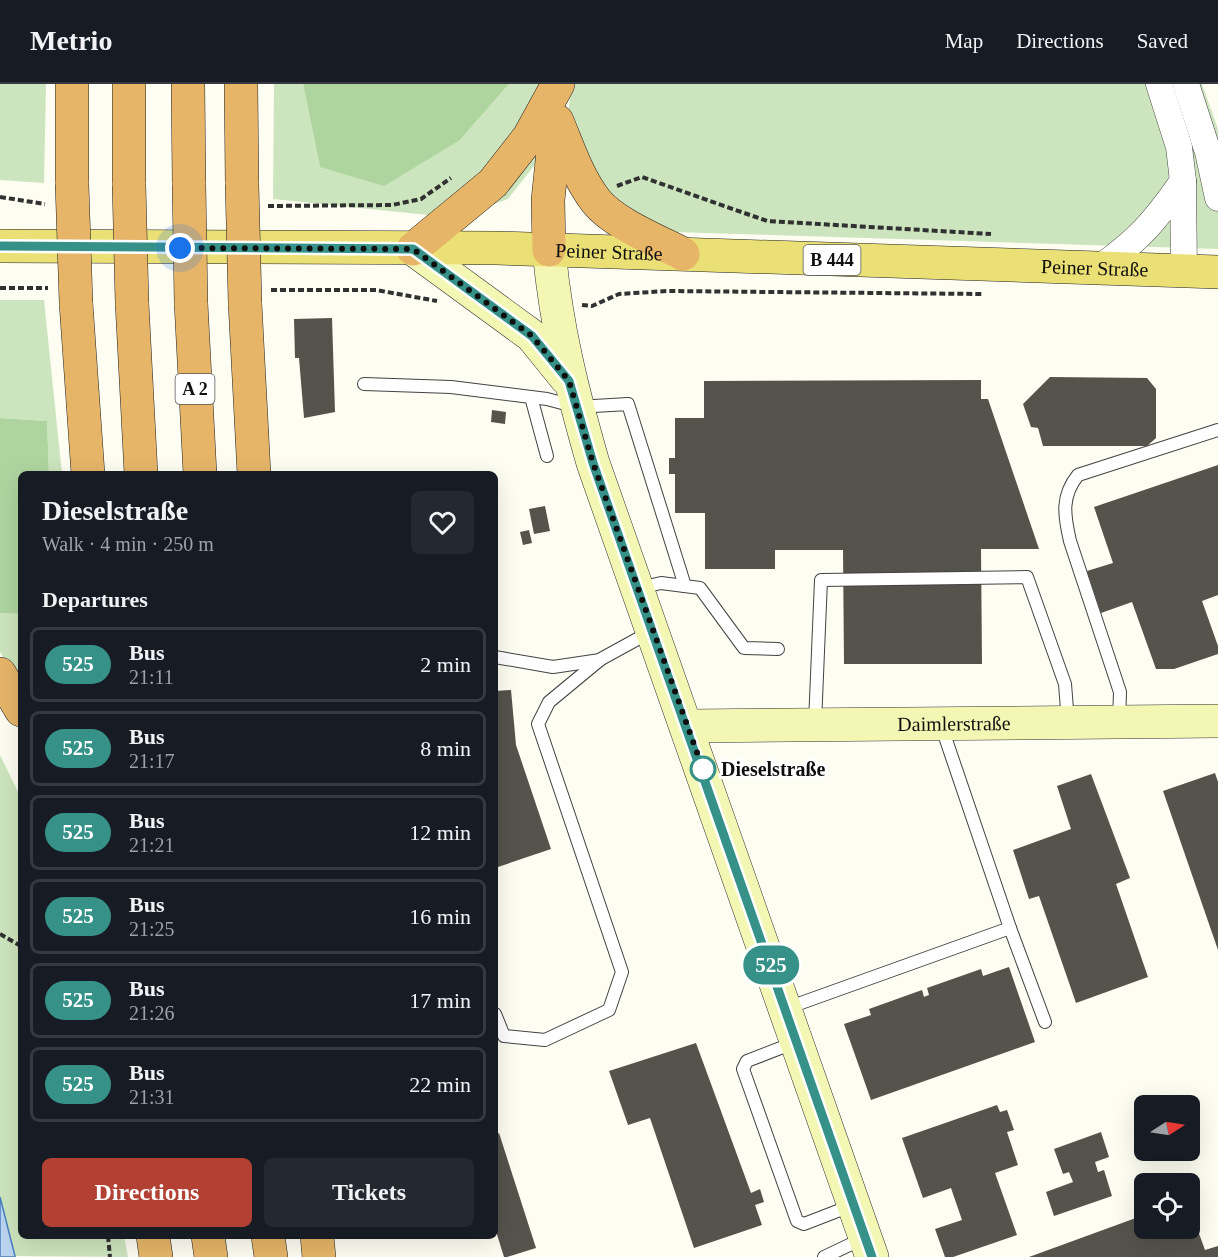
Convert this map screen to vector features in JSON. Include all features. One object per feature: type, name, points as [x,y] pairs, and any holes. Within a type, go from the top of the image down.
[{"type":"highway","points":[[72,84],[72,184],[76,303],[88,471]]},
{"type":"highway","points":[[129,84],[132,303],[141,471]]},
{"type":"highway","name":"A 2","points":[[188,84],[191,303],[200,471]]},
{"type":"highway","points":[[241,84],[245,303],[254,471]]},
{"type":"highway","points":[[549,250],[548,200],[559,84]]},
{"type":"highway","points":[[413,249],[493,183],[530,137],[559,84]]},
{"type":"highway","points":[[557,121],[582,178],[596,202],[610,214],[683,254]]},
{"type":"highway","points":[[0,674],[18,705]]},
{"type":"highway","points":[[153,1239],[156,1257]]},
{"type":"highway","points":[[208,1239],[211,1257]]},
{"type":"highway","points":[[268,1239],[271,1257]]},
{"type":"highway","points":[[317,1239],[319,1257]]},
{"type":"main road","name":"Peiner Straße","points":[[0,246],[549,250],[1218,272]]},
{"type":"street","points":[[1159,84],[1179,147],[1183,181],[1184,271]]},
{"type":"street","points":[[1186,84],[1208,152],[1218,198]]},
{"type":"street","points":[[1099,268],[1135,243],[1159,216],[1183,181]]},
{"type":"street","points":[[413,249],[532,336],[573,394]]},
{"type":"street","points":[[549,250],[554,303],[573,394],[593,463],[688,726],[868,1247]]},
{"type":"street","name":"Daimlerstraße","points":[[688,726],[1218,721]]},
{"type":"lane","points":[[364,384],[451,387],[531,398],[573,394],[628,404],[685,586]]},
{"type":"lane","points":[[531,398],[547,456]]},
{"type":"lane","points":[[1119,722],[1120,692],[1070,541],[1064,519],[1065,499],[1078,475],[1218,430]]},
{"type":"lane","points":[[815,724],[821,580],[1027,577],[1065,684],[1068,722]]},
{"type":"lane","points":[[637,588],[661,583],[700,588],[744,648],[778,649]]},
{"type":"lane","points":[[498,1021],[504,1036],[545,1040],[609,1010],[622,972],[538,724],[549,702],[601,659],[653,630]]},
{"type":"lane","points":[[498,658],[553,667],[601,659]]},
{"type":"lane","points":[[940,722],[1010,928],[1045,1022]]},
{"type":"lane","points":[[786,1008],[1010,928]]},
{"type":"lane","points":[[797,1042],[747,1061],[743,1069],[797,1221],[804,1224],[853,1205]]},
{"type":"lane","points":[[824,1257],[868,1247]]},
{"type":"path","points":[[596,202],[614,187],[642,177],[768,221],[992,234]]},
{"type":"path","points":[[592,306],[619,294],[667,291],[990,294]]},
{"type":"path","points":[[0,934],[18,944]]},
{"type":"path","points":[[108,1239],[110,1257]]},
{"type":"green space","points":[[0,84],[46,84],[44,183],[0,180]]},
{"type":"green space","points":[[274,84],[303,84],[320,167],[460,140],[509,84],[546,84],[537,162],[508,199],[457,218],[273,199]]},
{"type":"green space","points":[[303,84],[509,84],[460,140],[384,186],[320,167]]},
{"type":"green space","points":[[572,84],[1202,84],[1218,129],[1218,249],[672,232],[604,204],[567,121]]},
{"type":"green space","points":[[0,300],[44,300],[62,471],[49,471],[47,421],[0,418]]},
{"type":"green space","points":[[0,418],[47,421],[49,471],[18,471],[18,614],[0,613]]},
{"type":"green space","points":[[0,613],[18,614],[18,682],[0,652]]},
{"type":"green space","points":[[0,755],[18,792],[18,1239],[125,1239],[128,1257],[15,1256],[0,1197]]},
{"type":"water","points":[[0,1197],[15,1256],[15,1257],[0,1257]]},
{"type":"building","points":[[332,318],[335,412],[304,418],[299,358],[295,358],[294,319]]},
{"type":"building","points":[[1050,377],[1147,378],[1156,389],[1156,438],[1147,446],[1043,446],[1038,428],[1031,427],[1023,404]]},
{"type":"building","points":[[981,380],[981,399],[988,399],[1039,549],[981,549],[982,664],[844,664],[843,550],[775,550],[775,569],[705,569],[705,513],[675,513],[675,474],[669,474],[669,458],[675,458],[675,418],[704,418],[704,381]]},
{"type":"building","points":[[492,410],[506,412],[505,424],[491,422]]},
{"type":"building","points":[[1218,465],[1218,595],[1202,601],[1218,646],[1218,654],[1174,669],[1156,669],[1132,602],[1101,613],[1087,571],[1113,563],[1094,507]]},
{"type":"building","points":[[545,506],[550,531],[534,534],[529,509]]},
{"type":"building","points":[[529,530],[532,543],[523,545],[520,532]]},
{"type":"building","points":[[511,690],[516,745],[551,849],[498,867],[498,691]]},
{"type":"building","points":[[1215,773],[1218,782],[1218,950],[1163,791]]},
{"type":"building","points":[[1091,774],[1130,878],[1116,884],[1148,977],[1076,1003],[1039,896],[1029,899],[1013,850],[1071,829],[1057,786]]},
{"type":"building","points":[[1009,967],[1035,1042],[871,1100],[844,1024],[871,1015],[869,1009],[922,990],[924,997],[929,995],[927,988],[981,969],[983,976]]},
{"type":"building","points":[[696,1043],[751,1193],[760,1189],[764,1202],[755,1205],[762,1225],[694,1248],[650,1118],[628,1125],[609,1071]]},
{"type":"building","points":[[997,1105],[1000,1112],[1007,1110],[1014,1130],[1007,1132],[1018,1165],[995,1173],[1017,1235],[953,1257],[945,1257],[935,1229],[962,1220],[951,1188],[923,1198],[902,1138]]},
{"type":"building","points":[[1101,1132],[1109,1157],[1095,1162],[1098,1172],[1104,1170],[1112,1196],[1054,1216],[1046,1192],[1073,1182],[1069,1172],[1063,1174],[1054,1149]]},
{"type":"building","points":[[498,1134],[536,1248],[507,1257],[504,1257],[498,1238]]},
{"type":"building","points":[[1134,1219],[1134,1239],[1200,1239],[1200,1236],[1205,1250],[1218,1246],[1218,1257],[1029,1257]]},
{"type":"bus line","name":"525","points":[[0,246],[413,249],[532,336],[569,381],[593,463],[688,726],[872,1257]]},
{"type":"place","name":"Dieselstraße","points":[[703,769]]},
{"type":"route","points":[[180,248],[413,249],[532,336],[569,381],[593,463],[704,772],[703,769]]}]
